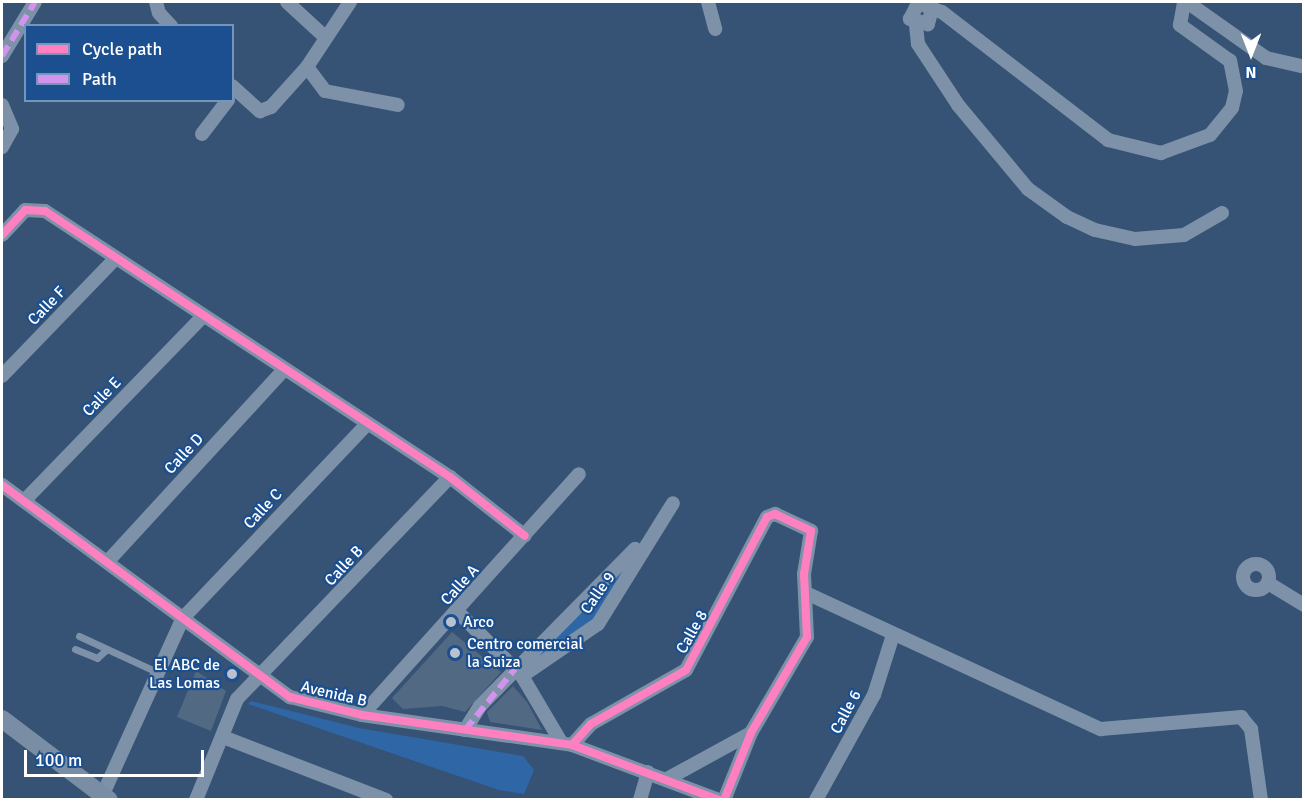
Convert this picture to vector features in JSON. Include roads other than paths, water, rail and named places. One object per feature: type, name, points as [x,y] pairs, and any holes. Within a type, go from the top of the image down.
[{"type":"street","points":[[2,56],[35,2]]},
{"type":"street","points":[[156,2],[159,14],[169,24]]},
{"type":"street","points":[[287,2],[324,36]]},
{"type":"street","points":[[234,94],[265,112],[307,67],[324,36],[350,2]]},
{"type":"street","points":[[708,2],[715,29]]},
{"type":"street","points":[[1222,213],[1184,235],[1135,239],[1095,230],[1067,217],[1028,189],[958,105],[918,44],[916,25],[909,15],[913,3],[952,17],[1108,140],[1161,153],[1210,135],[1232,108],[1236,91],[1230,61],[1180,25],[1186,2],[1266,58],[1304,67]]},
{"type":"street","points":[[916,25],[928,24],[932,9]]},
{"type":"street","points":[[307,67],[325,91],[398,105]]},
{"type":"street","points":[[202,134],[226,102]]},
{"type":"street","points":[[2,105],[12,129],[2,147]]},
{"type":"street","points":[[2,234],[34,206],[283,371],[450,477],[525,536]]},
{"type":"street","name":"Calle F","points":[[2,376],[116,259]]},
{"type":"street","name":"Calle E","points":[[24,501],[203,316]]},
{"type":"street","name":"Calle D","points":[[109,560],[283,371]]},
{"type":"street","name":"Calle C","points":[[183,618],[367,424]]},
{"type":"street","name":"Calle A","points":[[362,715],[458,612],[579,474]]},
{"type":"street","name":"Calle B","points":[[196,800],[237,699],[262,677],[450,477]]},
{"type":"street","name":"Avenida B","points":[[2,485],[109,560],[290,697],[362,715],[567,743],[668,778],[719,800]]},
{"type":"street","name":"Calle 9","points":[[519,673],[598,624],[673,503]]},
{"type":"street","name":"Calle 8","points":[[567,743],[591,724],[686,670],[767,517],[775,514],[811,531],[806,593]]},
{"type":"street","points":[[465,730],[635,549]]},
{"type":"street","points":[[1268,582],[1304,605]]},
{"type":"street","points":[[806,593],[1101,729],[1237,716],[1251,729],[1261,800]]},
{"type":"street","points":[[724,800],[751,734],[801,654],[809,624],[806,593]]},
{"type":"street","points":[[458,612],[519,673],[567,743]]},
{"type":"street","points":[[2,719],[106,797],[183,618]]},
{"type":"street","name":"Calle 6","points":[[816,800],[874,695],[893,634]]},
{"type":"street","points":[[668,778],[751,734]]},
{"type":"street","points":[[223,737],[386,800]]},
{"type":"street","points":[[640,800],[648,772]]},
{"type":"lane","points":[[80,636],[159,674]]},
{"type":"lane","points":[[75,649],[97,658],[107,649]]},
{"type":"place","name":"Arco","points":[[451,622]]},
{"type":"place","name":"Centro comercial la Suiza","points":[[455,653]]},
{"type":"place","name":"El ABC de Las Lomas","points":[[232,674]]}]
